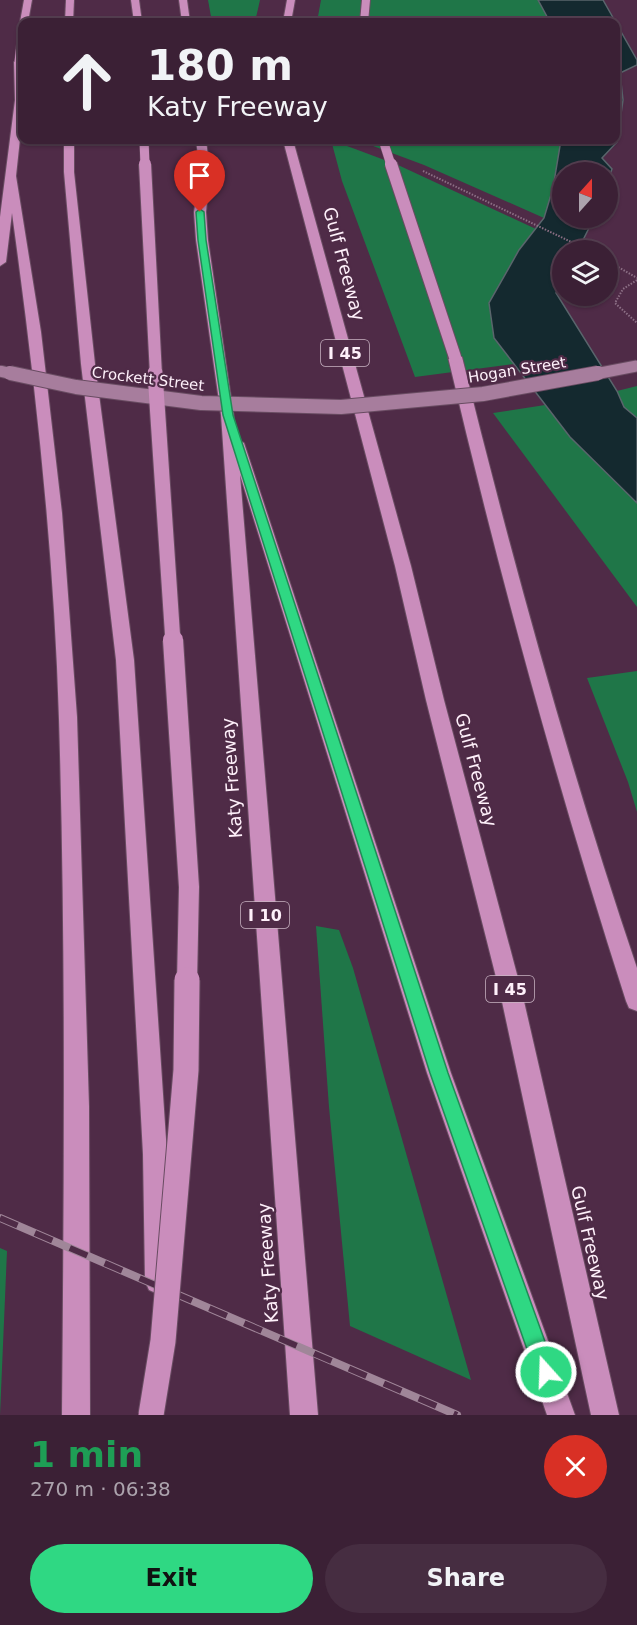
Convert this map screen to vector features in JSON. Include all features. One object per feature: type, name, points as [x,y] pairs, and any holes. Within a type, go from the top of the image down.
[{"type":"highway","points":[[25,18],[28,0]]},
{"type":"highway","points":[[69,18],[70,0]]},
{"type":"highway","points":[[135,0],[137,18]]},
{"type":"highway","points":[[183,0],[185,18]]},
{"type":"highway","points":[[287,18],[291,0]]},
{"type":"highway","points":[[364,18],[366,0]]},
{"type":"highway","points":[[0,262],[18,120]]},
{"type":"highway","points":[[69,144],[69,172],[88,364],[124,660],[155,1154],[162,1415]]},
{"type":"highway","points":[[144,144],[153,336],[189,886],[186,1070],[163,1341],[151,1415]]},
{"type":"highway","name":"Katy Freeway","points":[[202,144],[205,172],[200,212],[202,240],[228,415],[304,1415]]},
{"type":"highway","name":"Gulf Freeway","points":[[289,144],[403,566],[435,700],[512,996],[605,1415]]},
{"type":"highway","points":[[383,144],[455,357],[483,478],[543,694],[601,894],[637,1001]]},
{"type":"highway","points":[[12,178],[35,332],[54,513],[68,717],[76,1106],[76,1415]]},
{"type":"highway","points":[[228,415],[435,1062],[561,1415]]},
{"type":"main road","name":"Hogan Street","points":[[402,402],[483,394],[637,366]]},
{"type":"main road","name":"Crockett Street","points":[[0,372],[75,387],[201,403],[340,407],[402,402]]},
{"type":"path","points":[[423,171],[568,240]]},
{"type":"path","points":[[618,267],[637,279],[618,294],[615,303],[637,323]]},
{"type":"green space","points":[[208,0],[260,0],[256,18],[211,18]]},
{"type":"green space","points":[[321,0],[538,0],[548,18],[318,18]]},
{"type":"green space","points":[[332,144],[342,144],[398,165],[536,229],[519,250],[489,303],[494,338],[514,364],[415,377],[342,181]]},
{"type":"green space","points":[[368,144],[560,144],[557,162],[552,162],[552,191],[544,218],[424,165]]},
{"type":"green space","points":[[637,386],[637,418],[624,407],[617,391]]},
{"type":"green space","points":[[545,405],[570,437],[637,503],[637,607],[493,413]]},
{"type":"green space","points":[[637,671],[637,812],[628,782],[587,678]]},
{"type":"green space","points":[[316,926],[339,930],[353,968],[471,1380],[350,1326],[329,1107]]},
{"type":"green space","points":[[0,1248],[7,1251],[0,1415]]},
{"type":"water","points":[[538,0],[603,0],[613,18],[548,18]]},
{"type":"water","points":[[620,30],[637,60],[637,65],[620,73]]},
{"type":"water","points":[[620,73],[623,100],[620,121]]},
{"type":"water","points":[[560,144],[615,144],[602,158],[606,162],[557,162]]},
{"type":"water","points":[[552,191],[552,228],[589,228],[583,240],[552,240],[552,306],[564,306],[617,391],[624,407],[637,418],[637,503],[570,437],[494,338],[489,303],[519,250],[544,218]]},
{"type":"railway","points":[[0,1218],[457,1415]]},
{"type":"route","points":[[200,212],[202,240],[228,415],[439,1073],[546,1372]]}]
